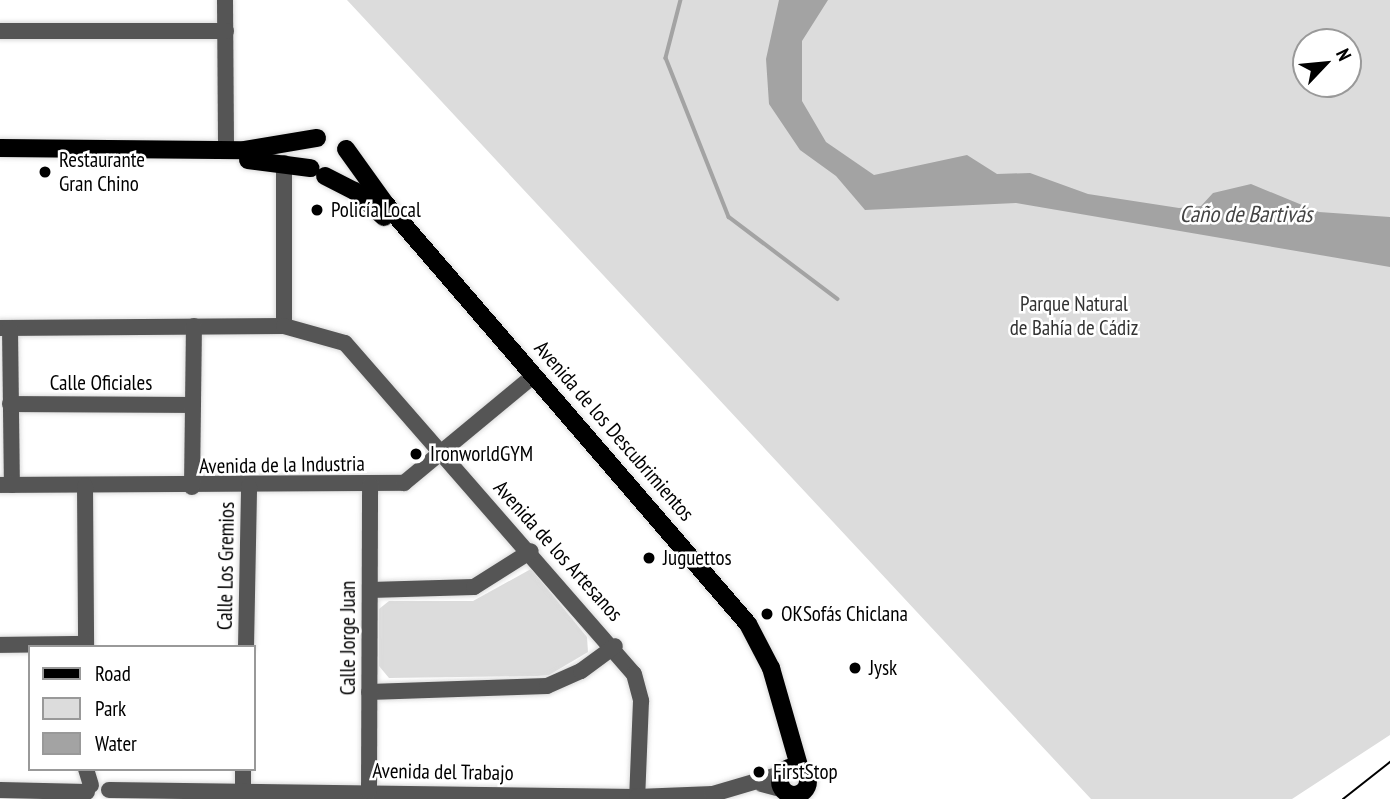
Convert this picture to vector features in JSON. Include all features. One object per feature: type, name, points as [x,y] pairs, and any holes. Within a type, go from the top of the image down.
[{"type":"main road","points":[[0,148],[272,149],[317,138],[334,137],[346,149],[344,166],[317,172],[307,151],[317,138]]},
{"type":"main road","name":"Avenida de los Descubrimientos","points":[[346,149],[384,202],[748,624],[771,668],[794,785]]},
{"type":"main road","name":"Avenida de los Descubrimientos","points":[[0,159],[284,163],[317,172],[373,205],[734,622],[758,665],[794,785]]},
{"type":"street","points":[[225,0],[226,150]]},
{"type":"street","points":[[0,31],[226,31]]},
{"type":"street","points":[[284,163],[284,326]]},
{"type":"street","points":[[192,487],[194,326]]},
{"type":"street","name":"Avenida de los Artesanos","points":[[5,328],[284,326],[345,342],[615,646],[639,685],[637,798]]},
{"type":"street","points":[[5,328],[10,404],[6,485]]},
{"type":"street","name":"Avenida de la Industria","points":[[6,485],[192,487],[404,483],[444,455],[526,382]]},
{"type":"street","name":"Calle Oficiales","points":[[10,404],[192,405]]},
{"type":"street","name":"Calle Jorge Juan","points":[[369,791],[370,485]]},
{"type":"street","points":[[0,645],[86,645],[85,486]]},
{"type":"street","name":"Calle Los Gremios","points":[[246,645],[249,486]]},
{"type":"street","points":[[370,590],[474,587],[531,551]]},
{"type":"street","points":[[369,692],[547,686],[581,671],[615,646]]},
{"type":"street","points":[[244,771],[249,792]]},
{"type":"street","name":"Avenida del Trabajo","points":[[89,786],[115,793],[249,792],[335,796],[369,791],[637,798],[714,796],[762,784],[794,785]]},
{"type":"street","points":[[0,790],[89,786]]},
{"type":"green space","name":"Parque Natural de Bahía de Cádiz","points":[[347,0],[1390,0],[1390,735],[1292,799],[1091,799]]},
{"type":"green space","points":[[531,569],[587,637],[588,652],[549,675],[537,676],[389,678],[379,666],[379,609],[389,601],[473,601]]},
{"type":"water","name":"Caño de Bartivás","points":[[779,0],[828,0],[802,41],[802,101],[826,142],[874,175],[967,155],[997,174],[1030,173],[1088,194],[1179,208],[1201,206],[1213,193],[1251,184],[1319,212],[1390,217],[1390,267],[1016,203],[865,210],[836,176],[800,150],[769,104],[766,59]]},
{"type":"waterway","points":[[681,0],[666,58],[729,217],[838,299]]},
{"type":"tram line","points":[[1343,799],[1390,762]]},
{"type":"place","name":"Restaurante Gran Chino","points":[[45,172]]},
{"type":"place","name":"Policía Local","points":[[317,210]]},
{"type":"place","name":"IronworldGYM","points":[[416,454]]},
{"type":"place","name":"Juguettos","points":[[649,558]]},
{"type":"place","name":"OKSofás Chiclana","points":[[767,614]]},
{"type":"place","name":"Jysk","points":[[855,668]]},
{"type":"place","name":"FirstStop","points":[[759,772]]}]
